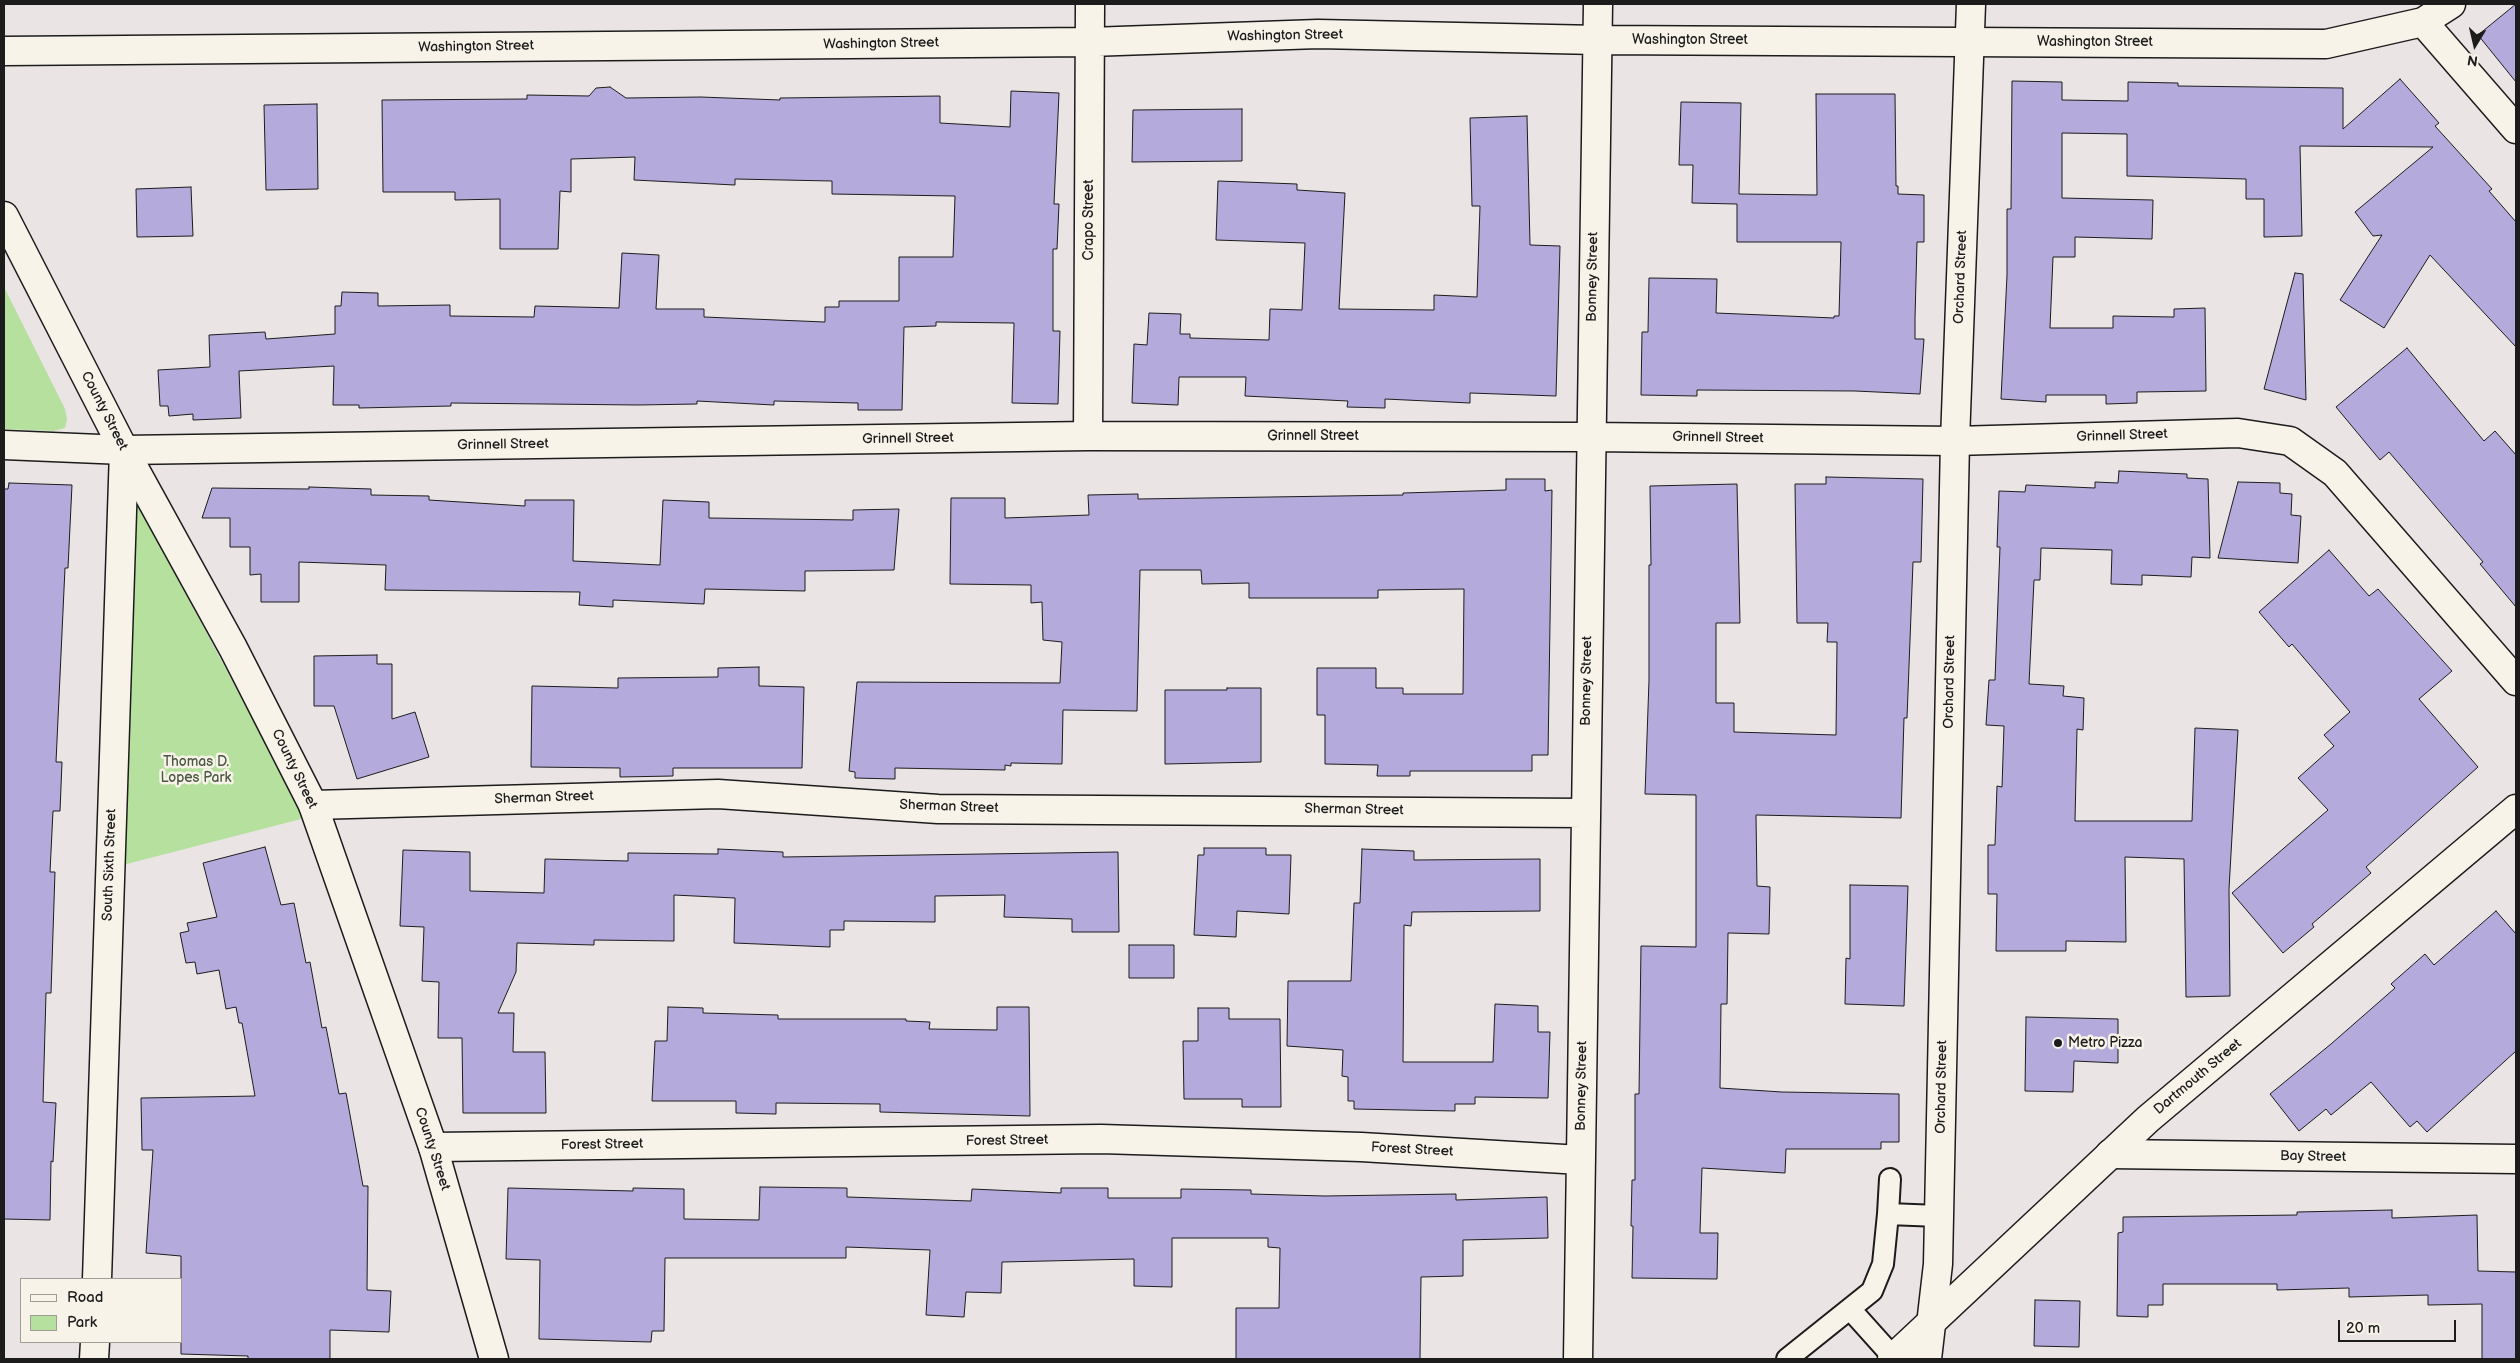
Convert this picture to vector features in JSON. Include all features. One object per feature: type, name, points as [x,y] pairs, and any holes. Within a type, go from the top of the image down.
[{"type":"street","name":"Crapo Street","points":[[1088,436],[1090,4]]},
{"type":"street","name":"Bonney Street","points":[[1578,1359],[1590,437],[1598,4]]},
{"type":"street","name":"Orchard Street","points":[[1926,1359],[1938,1264],[1955,441],[1971,4]]},
{"type":"street","name":"Washington Street","points":[[4,51],[1090,42],[1318,34],[1598,40],[1970,40],[2326,44],[2423,22],[2451,4]]},
{"type":"street","points":[[2423,22],[2516,129]]},
{"type":"street","name":"County Street","points":[[4,216],[124,450],[233,648],[313,805],[350,916],[433,1147],[494,1359]]},
{"type":"street","name":"Grinnell Street","points":[[4,445],[124,450],[1088,436],[1590,437],[1955,441],[2238,433],[2290,441],[2335,473],[2516,680]]},
{"type":"street","name":"South Sixth Street","points":[[97,1278],[124,450]]},
{"type":"street","name":"Sherman Street","points":[[313,805],[718,794],[938,809],[1585,812]]},
{"type":"street","name":"Dartmouth Street","points":[[1893,1359],[2148,1119],[2516,809]]},
{"type":"street","name":"Forest Street","points":[[433,1147],[1101,1140],[1360,1147],[1580,1160]]},
{"type":"street","name":"Bay Street","points":[[2110,1154],[2516,1159]]},
{"type":"street","points":[[94,1359],[95,1343]]},
{"type":"lane","points":[[1787,1359],[1850,1310],[1872,1290],[1883,1264],[1890,1179]]},
{"type":"lane","points":[[1888,1214],[1939,1216]]},
{"type":"lane","points":[[1850,1310],[1893,1359]]},
{"type":"green space","points":[[4,287],[65,409],[67,419],[65,428],[53,431],[4,429]]},
{"type":"green space","name":"Thomas D. Lopes Park","points":[[129,487],[305,818],[119,866]]},
{"type":"building","points":[[2516,4],[2516,82],[2478,35]]},
{"type":"building","points":[[2400,79],[2439,123],[2435,126],[2492,189],[2489,191],[2516,222],[2516,347],[2430,255],[2384,328],[2340,300],[2382,235],[2373,236],[2355,212],[2433,147],[2300,146],[2302,236],[2264,237],[2264,199],[2246,199],[2246,179],[2127,176],[2127,134],[2062,133],[2062,198],[2153,200],[2152,239],[2075,237],[2075,257],[2053,257],[2050,328],[2113,328],[2113,316],[2174,317],[2174,309],[2205,308],[2206,391],[2137,392],[2137,403],[2106,404],[2106,395],[2046,395],[2046,402],[2001,399],[2007,275],[2007,209],[2011,209],[2012,81],[2062,82],[2062,100],[2128,101],[2128,82],[2178,83],[2178,86],[2343,88],[2343,129]]},
{"type":"building","points":[[610,87],[626,98],[701,97],[780,100],[780,98],[940,96],[940,123],[1010,127],[1011,91],[1059,93],[1054,204],[1059,204],[1057,249],[1053,249],[1053,331],[1060,331],[1058,404],[1012,403],[1014,323],[936,322],[936,326],[904,327],[902,410],[858,410],[858,403],[774,401],[774,405],[697,401],[697,404],[638,405],[451,403],[451,406],[359,408],[359,405],[333,405],[334,366],[239,371],[241,418],[193,420],[193,414],[169,416],[168,406],[160,406],[158,370],[210,367],[209,335],[265,332],[266,339],[335,334],[335,306],[341,306],[342,292],[378,293],[378,306],[450,305],[450,316],[534,317],[535,306],[619,308],[622,253],[659,255],[656,309],[704,309],[704,317],[825,322],[825,307],[839,307],[839,301],[899,301],[899,257],[953,257],[955,196],[832,194],[832,181],[735,179],[735,185],[634,180],[635,157],[571,159],[571,192],[560,191],[558,249],[500,249],[500,199],[455,200],[455,192],[383,192],[382,100],[527,99],[527,95],[589,96],[596,88]]},
{"type":"building","points":[[1816,94],[1895,94],[1896,186],[1898,186],[1898,194],[1924,195],[1924,242],[1917,242],[1915,318],[1915,339],[1924,339],[1920,394],[1855,391],[1697,390],[1697,396],[1641,395],[1642,332],[1648,332],[1649,278],[1717,279],[1716,313],[1834,318],[1834,316],[1839,316],[1841,242],[1737,242],[1737,204],[1692,203],[1693,165],[1679,165],[1681,102],[1741,103],[1739,194],[1817,195]]},
{"type":"building","points":[[317,104],[318,189],[266,190],[264,105]]},
{"type":"building","points":[[1242,109],[1242,161],[1132,162],[1133,110]]},
{"type":"building","points":[[1527,116],[1530,245],[1560,246],[1556,396],[1470,393],[1470,403],[1385,399],[1385,408],[1347,407],[1348,401],[1245,396],[1246,377],[1179,377],[1178,405],[1132,403],[1134,344],[1147,345],[1149,313],[1181,314],[1180,334],[1190,334],[1190,338],[1269,340],[1270,309],[1302,310],[1305,243],[1216,240],[1218,181],[1297,184],[1297,190],[1345,193],[1339,309],[1434,310],[1434,295],[1477,297],[1480,206],[1472,206],[1470,118]]},
{"type":"building","points":[[191,187],[193,236],[137,237],[136,189]]},
{"type":"building","points":[[2295,273],[2303,274],[2306,400],[2264,389]]},
{"type":"building","points":[[2407,348],[2484,441],[2495,431],[2516,455],[2516,607],[2480,564],[2483,562],[2389,452],[2380,460],[2336,407]]},
{"type":"building","points":[[2119,471],[2187,474],[2187,478],[2208,479],[2210,558],[2192,557],[2191,577],[2142,575],[2142,585],[2111,584],[2112,550],[2041,548],[2040,580],[2034,580],[2029,684],[2064,686],[2063,696],[2084,698],[2083,730],[2077,729],[2075,821],[2192,821],[2195,728],[2238,730],[2229,889],[2230,996],[2186,997],[2184,859],[2125,857],[2126,942],[2066,941],[2066,951],[1996,951],[1997,894],[1988,894],[1988,845],[1995,845],[1997,786],[2002,787],[2004,726],[1986,725],[1989,680],[1995,680],[2000,547],[1997,547],[1999,491],[2025,492],[2026,485],[2095,488],[2095,482],[2118,483]]},
{"type":"building","points":[[1826,477],[1923,479],[1921,562],[1913,562],[1907,718],[1904,718],[1901,818],[1756,815],[1757,886],[1770,887],[1769,934],[1728,933],[1727,1004],[1721,1004],[1720,1088],[1782,1092],[1899,1094],[1899,1142],[1881,1142],[1881,1149],[1786,1149],[1785,1173],[1702,1168],[1700,1233],[1718,1233],[1717,1279],[1632,1278],[1632,1180],[1635,1180],[1635,1094],[1639,1094],[1641,946],[1696,947],[1696,795],[1645,794],[1649,680],[1649,565],[1651,565],[1650,486],[1737,484],[1740,623],[1716,623],[1716,703],[1734,703],[1734,732],[1836,735],[1837,642],[1827,642],[1828,623],[1797,623],[1795,484],[1826,484]]},
{"type":"building","points":[[1506,479],[1545,479],[1545,491],[1552,490],[1548,755],[1532,755],[1532,771],[1410,771],[1410,776],[1377,776],[1378,765],[1325,764],[1325,715],[1317,715],[1317,668],[1376,668],[1376,688],[1403,688],[1403,694],[1463,694],[1464,589],[1378,590],[1378,598],[1249,598],[1249,583],[1202,584],[1201,570],[1140,570],[1137,711],[1063,710],[1062,764],[1011,763],[1011,766],[1005,765],[1005,770],[895,768],[895,779],[855,778],[855,772],[849,771],[857,682],[1060,683],[1062,642],[1043,640],[1042,602],[1031,603],[1031,585],[950,584],[951,498],[1005,498],[1005,518],[1089,515],[1088,495],[1138,494],[1138,499],[1403,495],[1403,493],[1506,490]]},
{"type":"building","points":[[2238,482],[2280,483],[2280,493],[2292,494],[2291,515],[2301,516],[2298,563],[2218,558]]},
{"type":"building","points":[[9,483],[72,485],[68,568],[65,568],[56,762],[62,762],[60,811],[53,811],[50,872],[55,872],[51,993],[46,993],[43,1102],[56,1103],[53,1162],[51,1161],[50,1220],[4,1219],[4,489],[8,489]]},
{"type":"building","points":[[309,487],[371,489],[371,495],[429,496],[429,500],[525,506],[525,500],[574,500],[573,561],[660,565],[663,500],[709,502],[709,518],[853,520],[853,510],[899,509],[894,570],[805,571],[805,591],[705,589],[704,604],[613,600],[613,607],[579,605],[580,592],[385,590],[386,565],[299,562],[299,602],[261,602],[261,574],[250,575],[250,547],[230,547],[230,518],[202,518],[212,488],[309,489]]},
{"type":"building","points":[[2329,550],[2369,596],[2378,589],[2452,671],[2419,699],[2478,767],[2366,867],[2371,873],[2312,924],[2314,927],[2283,953],[2232,893],[2328,810],[2298,778],[2334,746],[2324,735],[2350,712],[2292,644],[2289,647],[2259,612]]},
{"type":"building","points":[[377,655],[377,664],[392,664],[392,719],[415,712],[429,757],[357,779],[334,706],[314,706],[314,656]]},
{"type":"building","points":[[759,667],[759,686],[804,687],[802,768],[673,768],[673,776],[620,777],[620,768],[531,767],[532,686],[618,688],[618,678],[718,677],[718,668]]},
{"type":"building","points":[[1227,688],[1261,688],[1261,762],[1165,764],[1165,690],[1227,690]]},
{"type":"building","points":[[265,847],[281,905],[294,903],[306,963],[310,962],[322,1028],[326,1027],[339,1094],[346,1093],[363,1186],[368,1186],[367,1290],[391,1291],[389,1332],[330,1330],[330,1359],[248,1359],[248,1356],[181,1354],[181,1256],[146,1253],[153,1150],[142,1150],[141,1098],[255,1096],[242,1023],[239,1023],[236,1007],[226,1009],[219,970],[197,974],[195,962],[186,963],[180,933],[189,931],[187,923],[217,917],[203,863]]},
{"type":"building","points":[[1204,848],[1266,848],[1266,855],[1291,855],[1289,914],[1237,911],[1236,937],[1194,935],[1198,855],[1204,855]]},
{"type":"building","points":[[718,849],[783,852],[783,857],[1118,852],[1119,932],[1072,932],[1072,919],[1004,917],[1005,895],[935,896],[935,922],[844,921],[844,930],[830,930],[830,947],[734,943],[735,898],[674,895],[674,941],[594,940],[594,945],[517,943],[516,972],[498,1013],[514,1013],[513,1052],[545,1052],[546,1113],[463,1113],[462,1038],[438,1038],[439,982],[422,981],[424,927],[400,926],[403,850],[470,852],[470,891],[544,893],[545,859],[628,861],[628,853],[718,854]]},
{"type":"building","points":[[1362,849],[1414,851],[1414,860],[1540,859],[1540,911],[1412,912],[1411,926],[1404,925],[1403,1062],[1493,1062],[1495,1004],[1538,1006],[1538,1032],[1550,1032],[1548,1098],[1475,1097],[1475,1104],[1455,1104],[1455,1111],[1354,1109],[1354,1101],[1348,1101],[1348,1077],[1342,1076],[1343,1050],[1287,1046],[1288,981],[1351,981],[1354,903],[1360,903]]},
{"type":"building","points":[[1850,885],[1908,886],[1904,1006],[1845,1004],[1846,958],[1850,959]]},
{"type":"building","points":[[2496,911],[2516,934],[2516,1051],[2427,1132],[2417,1121],[2410,1127],[2371,1082],[2331,1115],[2326,1109],[2299,1131],[2270,1094],[2395,988],[2391,984],[2425,954],[2434,965]]},
{"type":"building","points":[[1129,945],[1174,945],[1174,978],[1129,978]]},
{"type":"building","points":[[668,1007],[703,1008],[703,1013],[778,1015],[778,1019],[906,1019],[906,1021],[930,1022],[929,1029],[997,1030],[997,1007],[1029,1007],[1030,1116],[880,1112],[880,1104],[776,1103],[776,1114],[736,1113],[736,1101],[652,1101],[655,1041],[667,1041]]},
{"type":"building","points":[[1198,1008],[1229,1008],[1229,1019],[1280,1019],[1281,1107],[1242,1107],[1242,1099],[1184,1099],[1183,1041],[1198,1041]]},
{"type":"building","points":[[2026,1017],[2118,1019],[2118,1063],[2074,1061],[2073,1092],[2025,1091]]},
{"type":"building","points":[[760,1187],[847,1188],[847,1197],[971,1201],[972,1189],[1061,1193],[1061,1188],[1108,1188],[1108,1198],[1181,1198],[1181,1189],[1251,1190],[1251,1194],[1325,1196],[1456,1194],[1456,1200],[1547,1197],[1548,1238],[1463,1240],[1463,1276],[1421,1277],[1420,1359],[1236,1359],[1236,1308],[1279,1308],[1280,1248],[1268,1247],[1268,1238],[1172,1238],[1172,1287],[1134,1286],[1134,1259],[1002,1262],[1001,1293],[966,1292],[964,1317],[926,1315],[930,1250],[846,1247],[846,1258],[665,1258],[664,1331],[652,1331],[651,1342],[539,1339],[540,1260],[506,1259],[508,1188],[633,1191],[633,1188],[684,1189],[684,1219],[759,1220]]},
{"type":"building","points":[[2392,1210],[2392,1218],[2477,1215],[2478,1271],[2516,1272],[2516,1359],[2482,1359],[2482,1304],[2428,1305],[2428,1295],[2349,1297],[2349,1288],[2277,1290],[2277,1284],[2163,1284],[2163,1305],[2148,1305],[2148,1317],[2117,1316],[2118,1233],[2123,1232],[2123,1217],[2297,1215],[2297,1212]]},
{"type":"building","points":[[2035,1300],[2080,1301],[2079,1347],[2034,1346]]},
{"type":"place","name":"Metro Pizza","points":[[2058,1043]]}]
